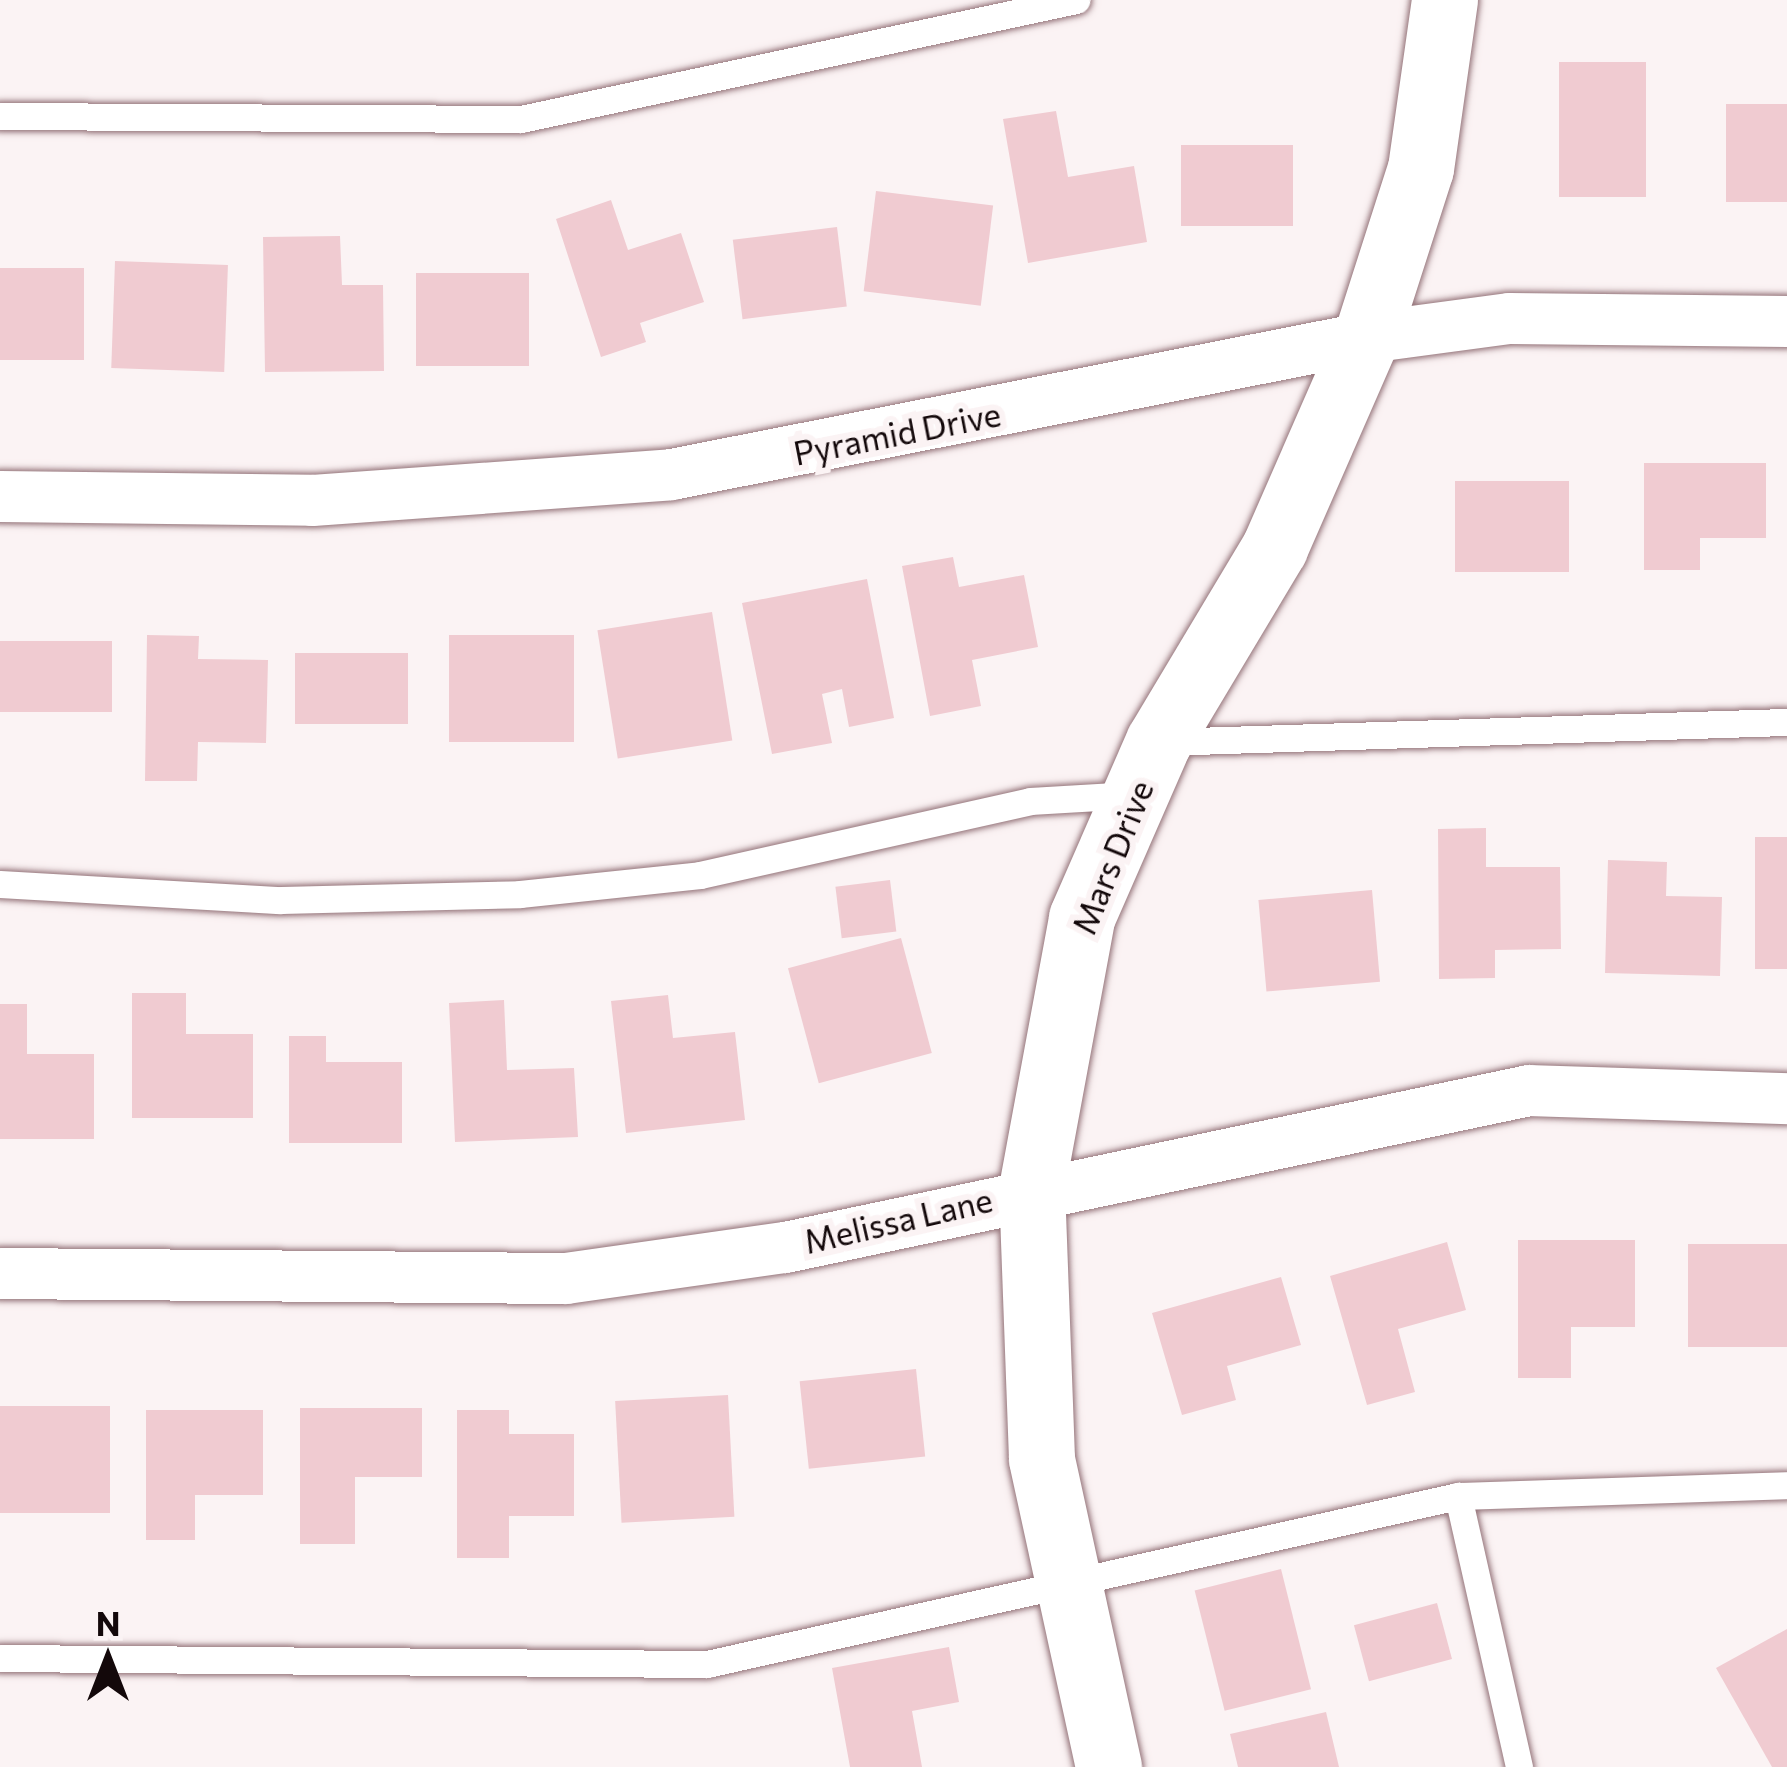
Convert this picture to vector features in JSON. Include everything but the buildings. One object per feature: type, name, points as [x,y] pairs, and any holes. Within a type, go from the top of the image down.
[{"type":"street","name":"Mars Drive","points":[[1109,1767],[1042,1459],[1032,1189],[1082,917],[1147,768],[1275,548],[1367,337],[1421,169],[1445,0]]},
{"type":"street","name":"Pyramid Drive","points":[[0,496],[312,500],[671,474],[1367,337],[1509,318],[1787,322]]},
{"type":"street","name":"Melissa Lane","points":[[0,1273],[566,1278],[785,1247],[1032,1189],[1529,1090],[1787,1098]]},
{"type":"lane","points":[[0,116],[521,118],[1076,0]]},
{"type":"lane","points":[[0,884],[281,900],[520,894],[700,875],[1030,801],[1147,768],[1787,722]]},
{"type":"lane","points":[[0,1658],[707,1664],[1067,1579],[1458,1496],[1787,1485]]},
{"type":"lane","points":[[1458,1496],[1519,1767]]}]
